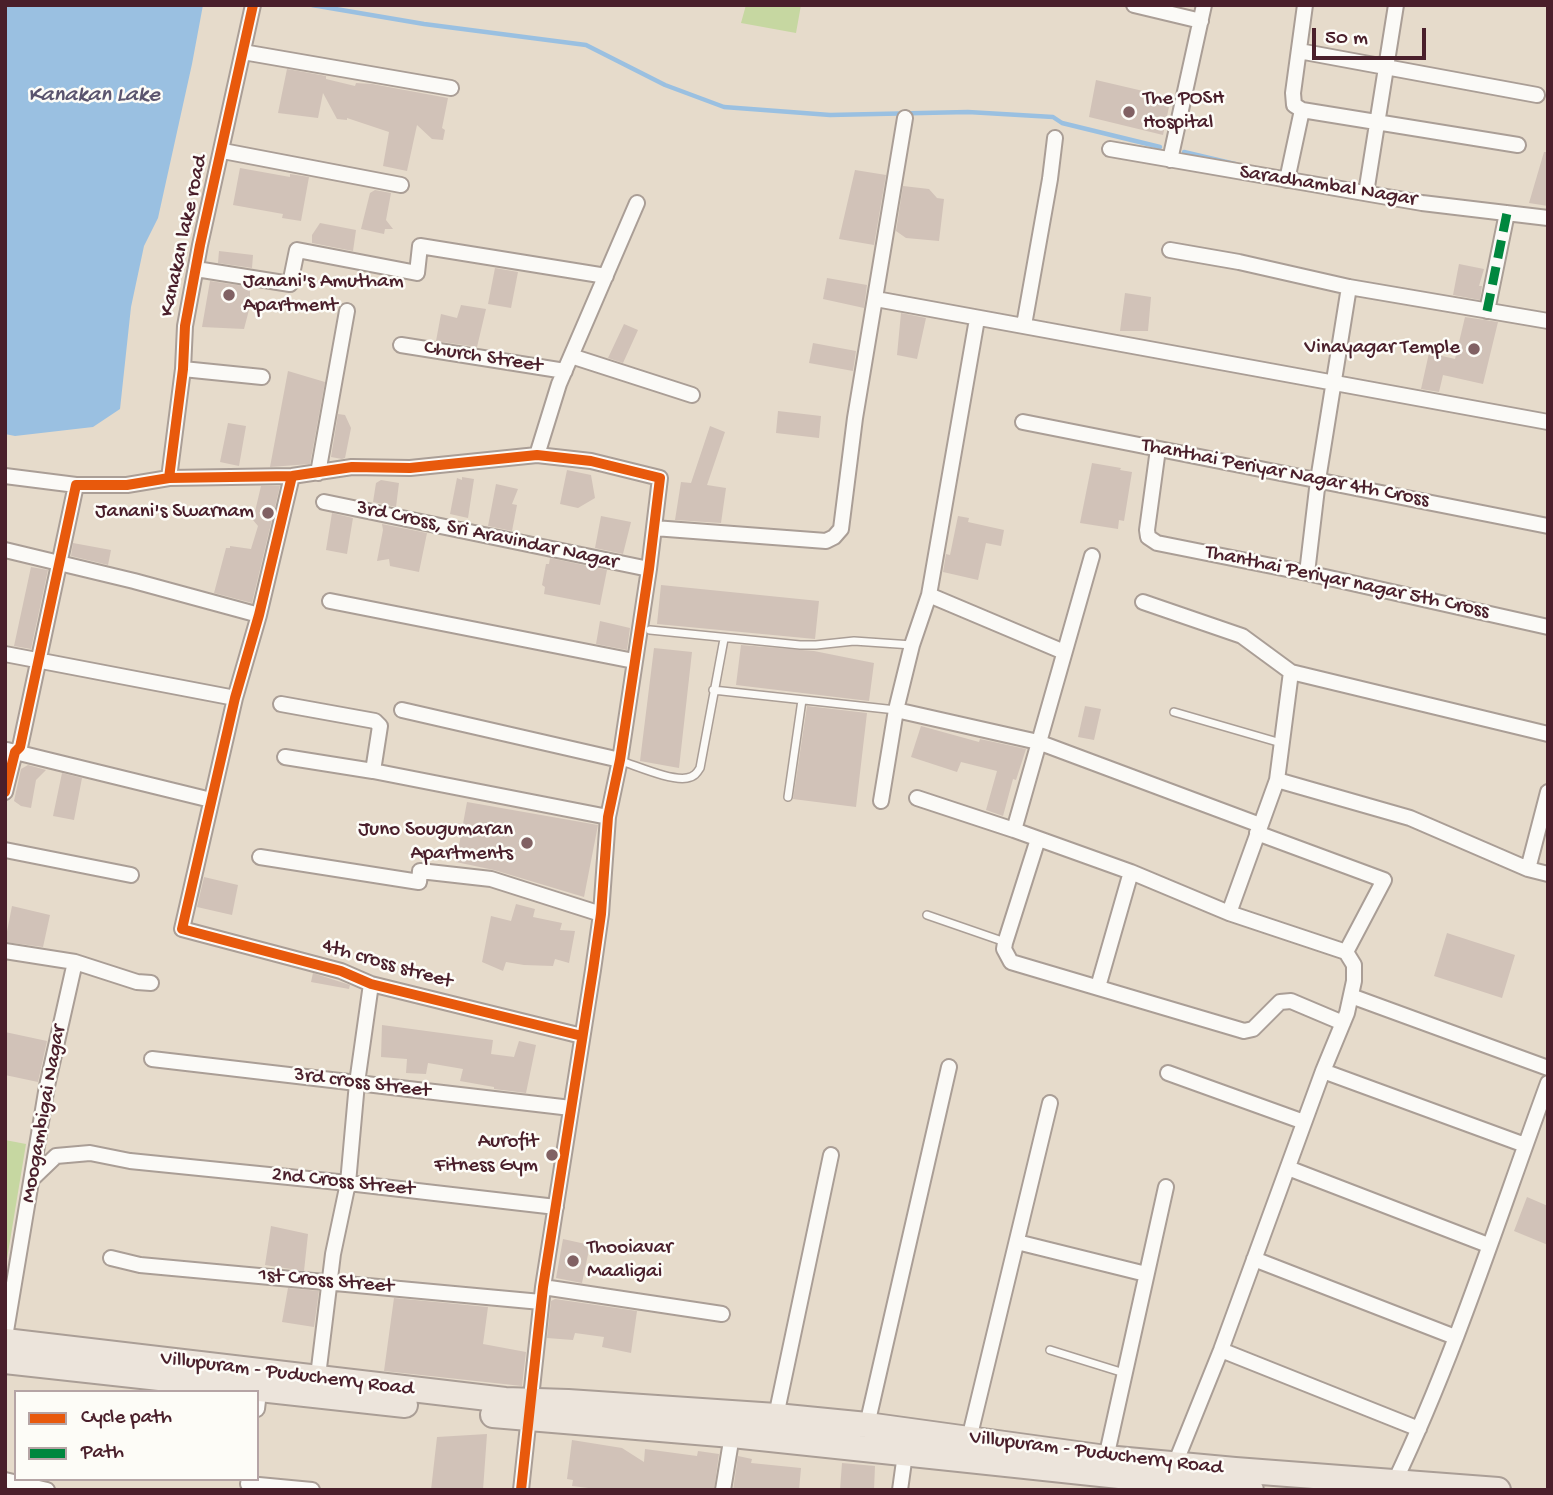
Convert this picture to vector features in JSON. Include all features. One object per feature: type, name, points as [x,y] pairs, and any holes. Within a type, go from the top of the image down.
[{"type":"highway","name":"Villupuram - Puducherry Road","points":[[5,1339],[197,1373],[260,1390],[317,1387],[505,1400],[537,1413],[568,1402],[734,1424],[776,1416],[867,1425],[907,1443],[969,1439],[1105,1458],[1383,1484],[1499,1490]]},
{"type":"highway","name":"Villupuram - Puducherry Road","points":[[5,1361],[197,1373]]},
{"type":"highway","points":[[537,1413],[734,1424],[907,1443],[1251,1490]]},
{"type":"street","name":"Kanakan lake road","points":[[169,478],[183,369],[185,326],[253,5]]},
{"type":"street","points":[[1134,5],[1201,21]]},
{"type":"street","points":[[1170,160],[1204,5]]},
{"type":"street","points":[[1305,5],[1293,93],[1294,105],[1302,110],[1518,145]]},
{"type":"street","points":[[1366,193],[1396,5]]},
{"type":"street","points":[[1299,51],[1538,95]]},
{"type":"street","points":[[243,52],[451,88]]},
{"type":"street","points":[[1287,180],[1302,110]]},
{"type":"street","points":[[654,528],[826,541],[841,529],[848,465],[905,118]]},
{"type":"street","points":[[1024,325],[1055,138]]},
{"type":"street","name":"Saradhambal Nagar","points":[[1110,149],[1422,203],[1548,218]]},
{"type":"street","points":[[223,151],[401,186]]},
{"type":"street","points":[[537,455],[565,371],[637,203]]},
{"type":"street","points":[[1487,311],[1507,213]]},
{"type":"street","points":[[196,269],[290,284],[297,250],[417,273],[420,246],[606,276]]},
{"type":"street","points":[[1170,250],[1239,262],[1349,287],[1548,321]]},
{"type":"street","points":[[1307,573],[1318,480],[1349,287]]},
{"type":"street","points":[[876,299],[1548,422]]},
{"type":"street","points":[[318,473],[347,311]]},
{"type":"street","points":[[881,802],[896,710],[912,645],[929,595],[977,319]]},
{"type":"street","name":"Church Street","points":[[401,345],[565,371]]},
{"type":"street","points":[[571,356],[692,395]]},
{"type":"street","points":[[183,369],[262,377]]},
{"type":"street","name":"Thanthai Periyar Nagar 4th Cross","points":[[1023,422],[1548,526]]},
{"type":"street","name":"Thanthai Periyar nagar 5th Cross","points":[[1158,449],[1147,530],[1148,537],[1157,543],[1307,573],[1548,627]]},
{"type":"street","points":[[5,476],[76,485],[127,485],[169,478],[292,476],[352,467],[410,468],[537,455],[591,461],[660,478],[620,760],[608,817],[601,914],[541,1302],[537,1413],[521,1490],[528,1490]]},
{"type":"street","points":[[10,751],[211,800],[292,476]]},
{"type":"street","points":[[10,751],[20,747],[76,485]]},
{"type":"street","name":"3rd Cross, Sri Aravindar Nagar","points":[[324,502],[649,569]]},
{"type":"street","points":[[5,551],[60,562],[259,615]]},
{"type":"street","points":[[1014,830],[1092,556]]},
{"type":"street","points":[[929,595],[1064,652]]},
{"type":"street","points":[[330,601],[634,662]]},
{"type":"street","points":[[1143,602],[1242,636],[1291,672],[1548,734]]},
{"type":"street","points":[[5,654],[235,698]]},
{"type":"street","points":[[1229,913],[1277,780],[1291,672]]},
{"type":"street","points":[[281,704],[375,721],[380,726],[373,771]]},
{"type":"street","points":[[402,710],[620,760]]},
{"type":"street","points":[[896,710],[1038,742],[1384,880],[1346,952]]},
{"type":"street","points":[[5,792],[10,751]]},
{"type":"street","points":[[285,757],[373,771],[608,817]]},
{"type":"street","points":[[1277,780],[1409,818],[1528,869],[1548,874]]},
{"type":"street","points":[[1528,869],[1548,792]]},
{"type":"street","points":[[917,799],[1014,830],[1131,872],[1229,913],[1346,952],[1354,965],[1354,981],[1343,1023],[1221,1350],[1175,1464]]},
{"type":"street","name":"4th cross street","points":[[211,800],[182,929],[341,971],[371,984],[582,1036]]},
{"type":"street","points":[[1038,839],[1005,943],[1007,957],[1011,962],[1244,1031],[1253,1029],[1280,1002],[1291,1001],[1343,1023]]},
{"type":"street","points":[[5,850],[131,875]]},
{"type":"street","points":[[260,857],[419,882],[420,871],[491,879],[601,914]]},
{"type":"street","points":[[1098,987],[1131,872]]},
{"type":"street","points":[[5,951],[75,962],[137,982],[152,983]]},
{"type":"street","name":"Moogambigai Nagar","points":[[5,1339],[47,1086],[75,962]]},
{"type":"street","points":[[317,1387],[333,1254],[348,1183],[371,984]]},
{"type":"street","points":[[1351,996],[1548,1068]]},
{"type":"street","name":"3rd cross Street","points":[[152,1059],[571,1108]]},
{"type":"street","points":[[867,1425],[949,1068]]},
{"type":"street","points":[[1323,1071],[1525,1145]]},
{"type":"street","points":[[1168,1073],[1304,1122]]},
{"type":"street","points":[[1383,1484],[1419,1429],[1548,1083]]},
{"type":"street","points":[[969,1439],[1050,1103]]},
{"type":"street","name":"2nd Cross Street","points":[[32,1179],[56,1156],[90,1153],[130,1161],[556,1207]]},
{"type":"street","points":[[776,1416],[831,1155]]},
{"type":"street","points":[[1287,1168],[1489,1245]]},
{"type":"street","points":[[1105,1458],[1166,1187]]},
{"type":"street","points":[[1017,1242],[1146,1274]]},
{"type":"street","name":"1st Cross Street","points":[[111,1258],[140,1265],[541,1302]]},
{"type":"street","points":[[1254,1259],[1455,1337]]},
{"type":"street","points":[[543,1287],[722,1314]]},
{"type":"street","points":[[1221,1350],[1419,1429]]},
{"type":"street","points":[[723,1490],[734,1424]]},
{"type":"street","points":[[900,1490],[907,1443]]},
{"type":"street","points":[[5,1480],[47,1490]]},
{"type":"street","points":[[248,1484],[312,1490]]},
{"type":"lane","points":[[650,631],[816,645],[854,641],[912,645]]},
{"type":"lane","points":[[620,760],[676,778],[695,775],[700,768],[724,639]]},
{"type":"lane","points":[[713,690],[896,710]]},
{"type":"lane","points":[[788,797],[802,700]]},
{"type":"lane","points":[[1174,712],[1282,744]]},
{"type":"lane","points":[[927,915],[1005,943]]},
{"type":"lane","points":[[1050,1350],[1124,1373]]},
{"type":"green space","points":[[746,5],[801,5],[796,33],[741,23]]},
{"type":"green space","points":[[5,1140],[26,1144],[5,1271]]},
{"type":"water","name":"Kanakan Lake","points":[[5,5],[203,5],[158,218],[144,246],[131,307],[120,409],[93,427],[15,436],[5,434]]},
{"type":"building","points":[[287,69],[326,76],[326,79],[355,86],[356,83],[372,84],[448,98],[442,128],[445,130],[443,140],[432,139],[417,125],[407,171],[383,166],[389,132],[347,118],[337,119],[323,93],[318,118],[278,113]]},
{"type":"building","name":"The POSH Hospital","points":[[1096,80],[1156,94],[1156,103],[1169,107],[1163,135],[1089,117]]},
{"type":"building","points":[[1544,152],[1548,152],[1548,206],[1529,203]]},
{"type":"building","points":[[240,168],[290,177],[290,174],[309,177],[301,221],[282,218],[283,214],[233,205]]},
{"type":"building","points":[[855,170],[886,175],[874,245],[839,239]]},
{"type":"building","points":[[903,186],[929,189],[937,198],[944,199],[939,241],[906,238],[896,231]]},
{"type":"building","points":[[375,190],[391,193],[386,220],[393,229],[385,229],[384,234],[361,229],[370,193]]},
{"type":"building","points":[[320,223],[356,230],[353,251],[312,243],[312,235]]},
{"type":"building","points":[[219,251],[253,255],[252,268],[218,263]]},
{"type":"building","points":[[1459,264],[1484,269],[1479,286],[1482,286],[1480,300],[1453,295]]},
{"type":"building","points":[[495,268],[518,272],[511,308],[488,304]]},
{"type":"building","points":[[827,278],[867,285],[864,308],[823,299]]},
{"type":"building","name":"Janani's Amutham Apartment","points":[[210,281],[250,287],[250,306],[244,329],[202,327]]},
{"type":"building","points":[[1125,293],[1151,297],[1148,331],[1120,331]]},
{"type":"building","points":[[461,305],[486,309],[477,347],[436,341],[441,314],[457,318]]},
{"type":"building","points":[[901,313],[926,318],[917,359],[897,355]]},
{"type":"building","name":"Vinayagar Temple","points":[[1465,317],[1498,322],[1483,384],[1443,375],[1439,392],[1421,389],[1429,353],[1455,359]]},
{"type":"building","points":[[624,324],[638,330],[623,363],[608,358]]},
{"type":"building","points":[[813,343],[856,351],[853,371],[809,363]]},
{"type":"building","points":[[288,371],[325,382],[310,464],[270,467]]},
{"type":"building","points":[[778,411],[821,416],[819,438],[776,433]]},
{"type":"building","points":[[338,414],[345,415],[351,428],[345,458],[342,459],[331,457]]},
{"type":"building","points":[[228,423],[246,426],[239,466],[220,462]]},
{"type":"building","points":[[710,426],[725,432],[707,485],[726,488],[721,523],[675,520],[681,482],[691,483]]},
{"type":"building","points":[[1092,463],[1132,472],[1124,521],[1119,520],[1118,529],[1080,523]]},
{"type":"building","points":[[567,470],[591,475],[595,498],[578,508],[560,504]]},
{"type":"building","points":[[462,477],[474,479],[468,518],[450,514],[457,478],[462,480]]},
{"type":"building","points":[[381,480],[399,483],[396,507],[373,502],[376,483]]},
{"type":"building","points":[[496,484],[518,489],[512,504],[517,505],[512,531],[488,526]]},
{"type":"building","points":[[261,486],[280,486],[252,603],[214,593],[226,548],[230,546],[251,549],[258,526],[253,520]]},
{"type":"building","points":[[332,513],[353,518],[347,554],[326,550]]},
{"type":"building","points":[[601,516],[631,522],[623,554],[595,548]]},
{"type":"building","points":[[958,516],[969,518],[968,522],[1004,530],[1001,546],[986,543],[978,580],[943,572],[946,554],[950,555]]},
{"type":"building","points":[[382,524],[427,533],[419,572],[390,566],[389,559],[377,561]]},
{"type":"building","points":[[73,543],[111,550],[108,565],[71,556]]},
{"type":"building","points":[[550,558],[607,570],[600,605],[544,594],[545,587],[542,585],[546,564],[549,564]]},
{"type":"building","points":[[31,567],[48,570],[31,649],[14,646]]},
{"type":"building","points":[[661,585],[819,601],[815,639],[657,624]]},
{"type":"building","points":[[600,621],[630,628],[627,650],[596,644]]},
{"type":"building","points":[[741,645],[814,651],[874,663],[869,701],[736,685]]},
{"type":"building","points":[[654,648],[692,652],[679,768],[640,761]]},
{"type":"building","points":[[807,706],[867,713],[856,807],[793,799]]},
{"type":"building","points":[[1085,706],[1101,709],[1094,740],[1078,737]]},
{"type":"building","points":[[921,726],[979,742],[980,739],[1026,749],[1016,780],[1013,779],[1003,816],[986,810],[997,771],[961,762],[957,772],[911,757]]},
{"type":"building","points":[[28,765],[46,770],[36,780],[31,808],[14,801],[21,769]]},
{"type":"building","points":[[62,773],[82,778],[74,820],[53,816]]},
{"type":"building","name":"Juno Sougumaran Apartments","points":[[467,802],[598,825],[584,897],[494,870],[456,862]]},
{"type":"building","points":[[204,877],[238,885],[232,915],[197,907]]},
{"type":"building","points":[[516,904],[535,909],[533,917],[562,923],[560,930],[575,931],[569,963],[555,959],[553,966],[506,962],[503,971],[482,962],[491,916],[511,921]]},
{"type":"building","points":[[12,906],[50,915],[43,947],[5,942]]},
{"type":"building","points":[[1447,933],[1515,955],[1502,998],[1434,976]]},
{"type":"building","points":[[313,973],[350,985],[349,989],[311,982]]},
{"type":"building","points":[[382,1025],[493,1040],[491,1054],[514,1057],[519,1041],[536,1045],[526,1093],[460,1081],[463,1069],[428,1063],[426,1074],[406,1073],[407,1059],[381,1057]]},
{"type":"building","points":[[5,1032],[47,1041],[38,1082],[5,1075]]},
{"type":"building","points":[[1527,1197],[1548,1206],[1548,1245],[1514,1231]]},
{"type":"building","points":[[271,1226],[308,1234],[304,1271],[265,1265]]},
{"type":"building","name":"Thooiavar Maaligai","points":[[563,1239],[590,1245],[582,1283],[556,1278]]},
{"type":"building","points":[[288,1288],[319,1291],[314,1327],[282,1322]]},
{"type":"building","points":[[394,1298],[488,1307],[483,1344],[526,1352],[522,1386],[384,1371]]},
{"type":"building","points":[[555,1299],[637,1311],[631,1353],[602,1347],[604,1337],[575,1333],[573,1340],[547,1338],[551,1301]]},
{"type":"building","points":[[487,1434],[483,1490],[431,1490],[437,1437]]},
{"type":"building","points":[[572,1440],[622,1448],[644,1462],[645,1449],[697,1456],[698,1451],[719,1454],[714,1490],[605,1490],[572,1486],[573,1480],[567,1479]]},
{"type":"building","points":[[738,1456],[752,1459],[751,1463],[801,1468],[799,1490],[733,1490]]},
{"type":"building","points":[[842,1463],[875,1466],[874,1490],[840,1490]]},
{"type":"waterway","points":[[312,5],[424,24],[586,45],[665,85],[724,107],[830,115],[968,112],[1053,117],[1062,123],[1160,147]]},
{"type":"waterway","points":[[1184,152],[1235,164]]},
{"type":"marked path","points":[[1487,311],[1507,213]]},
{"type":"cycle path","points":[[169,478],[183,369],[185,326],[200,245],[253,5]]},
{"type":"cycle path","points":[[5,792],[15,752],[20,747],[76,485],[127,485],[169,478],[292,476],[352,467],[410,468],[537,455],[591,461],[660,478],[620,760],[608,817],[601,914],[593,970],[543,1287],[521,1490]]},
{"type":"cycle path","points":[[292,476],[259,615],[235,698],[182,929],[341,971],[371,984],[582,1036]]},
{"type":"place","name":"The POSH Hospital","points":[[1129,112]]},
{"type":"place","name":"Janani's Amutham Apartment","points":[[229,295]]},
{"type":"place","name":"Vinayagar Temple","points":[[1474,349]]},
{"type":"place","name":"Janani's Swarnam","points":[[268,513]]},
{"type":"place","name":"Juno Sougumaran Apartments","points":[[527,843]]},
{"type":"place","name":"Aurofit Fitness Gym","points":[[552,1155]]},
{"type":"place","name":"Thooiavar Maaligai","points":[[573,1261]]}]
